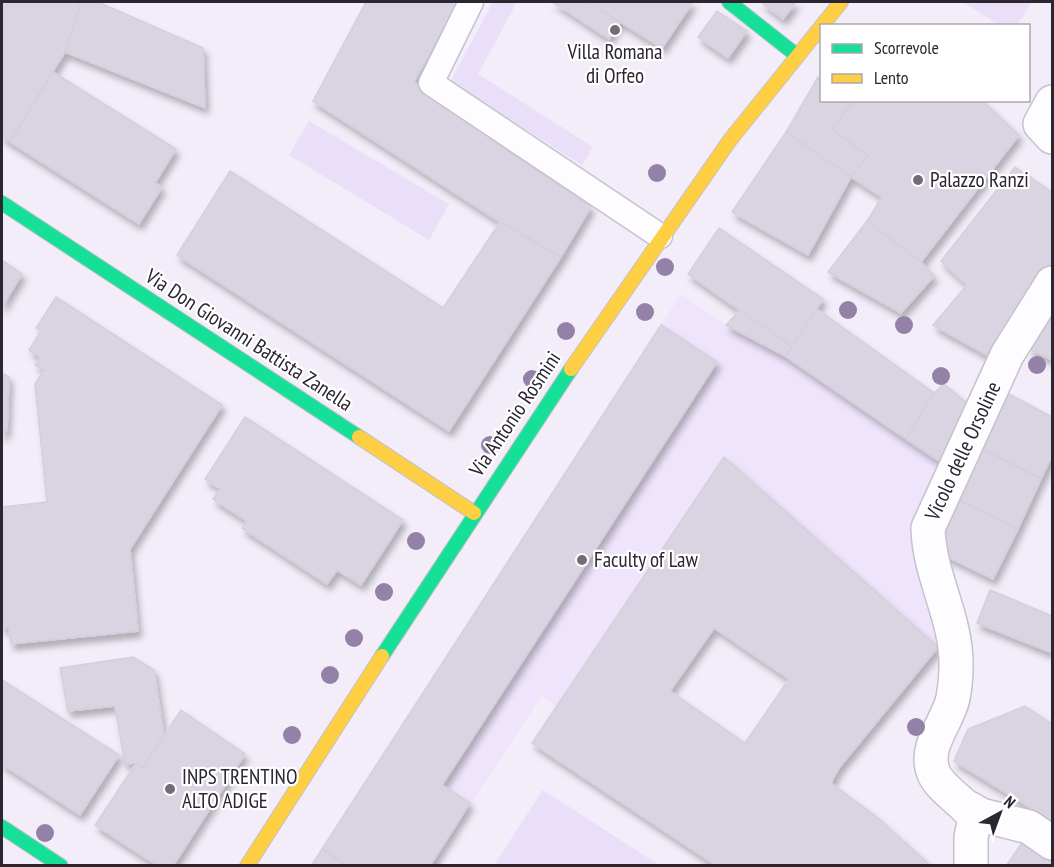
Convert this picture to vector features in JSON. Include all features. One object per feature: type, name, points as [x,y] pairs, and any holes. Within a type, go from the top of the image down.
[{"type":"street","points":[[729,2],[795,54]]},
{"type":"street","name":"Via Antonio Rosmini","points":[[822,24],[841,2]]},
{"type":"street","name":"Via Antonio Rosmini","points":[[248,866],[474,513],[660,236],[795,54],[820,26]]},
{"type":"street","points":[[1053,102],[1040,124],[1053,138]]},
{"type":"street","name":"Via Don Giovanni Battista Zanella","points":[[2,203],[474,513]]},
{"type":"street","name":"Vicolo delle Orsoline","points":[[969,808],[933,773],[931,755],[953,699],[956,666],[953,629],[928,549],[928,528],[1007,355],[1053,283]]},
{"type":"street","points":[[969,808],[981,815],[1029,826],[1053,843]]},
{"type":"street","points":[[969,808],[975,818],[971,837],[970,866]]},
{"type":"street","points":[[2,827],[61,866]]},
{"type":"lane","points":[[471,2],[431,83],[660,236]]},
{"type":"shaded area","points":[[493,2],[517,2],[478,74],[593,147],[582,165],[450,82]]},
{"type":"shaded area","points":[[963,2],[1032,2],[1017,24],[997,24]]},
{"type":"shaded area","points":[[309,121],[449,204],[429,240],[289,155]]},
{"type":"shaded area","name":"Faculty of Law","points":[[681,294],[726,325],[785,356],[942,463],[941,640],[938,647],[724,457],[556,706],[542,695],[434,860],[442,865],[311,866]]},
{"type":"shaded area","points":[[543,790],[659,865],[494,865]]},
{"type":"building","points":[[2,2],[81,2],[65,52],[10,142],[2,136]]},
{"type":"building","points":[[81,2],[98,2],[203,48],[205,108],[65,52]]},
{"type":"building","points":[[366,2],[458,2],[414,82],[512,154],[591,207],[561,257],[500,222],[313,101]]},
{"type":"building","points":[[552,2],[574,2],[567,11]]},
{"type":"building","points":[[574,2],[588,2],[620,22],[609,39],[567,11]]},
{"type":"building","points":[[588,2],[693,2],[662,48]]},
{"type":"building","points":[[761,2],[796,2],[783,19]]},
{"type":"building","points":[[717,11],[747,31],[728,58],[698,37]]},
{"type":"building","points":[[53,72],[176,149],[155,183],[162,187],[139,224],[10,142]]},
{"type":"building","points":[[818,77],[820,78],[820,102],[852,103],[832,129],[868,156],[851,177],[786,132]]},
{"type":"building","name":"Palazzo Ranzi","points":[[984,102],[1019,135],[921,262],[867,221],[882,197],[851,177],[868,156],[832,129],[852,103]]},
{"type":"building","points":[[786,132],[851,177],[808,255],[732,212]]},
{"type":"building","points":[[1015,167],[1052,192],[1052,266],[992,358],[933,325],[967,285],[941,261]]},
{"type":"building","points":[[230,171],[443,308],[500,222],[561,257],[449,431],[177,255]]},
{"type":"building","points":[[867,221],[921,262],[934,276],[901,313],[828,272]]},
{"type":"building","points":[[719,228],[823,299],[792,347],[688,274]]},
{"type":"building","points":[[2,260],[22,274],[2,307]]},
{"type":"building","points":[[56,297],[222,405],[130,549],[138,631],[11,644],[9,628],[2,628],[2,507],[47,502],[35,384],[44,370],[35,365],[40,357],[29,350],[41,331],[36,328]]},
{"type":"building","points":[[1052,305],[1052,360],[1029,349]]},
{"type":"building","points":[[817,309],[934,393],[906,439],[785,356]]},
{"type":"building","points":[[740,310],[792,347],[785,356],[726,325]]},
{"type":"building","points":[[661,325],[717,362],[442,785],[470,803],[430,866],[348,866],[322,849]]},
{"type":"building","points":[[2,373],[9,377],[7,429],[2,436]]},
{"type":"building","points":[[944,384],[969,405],[942,463],[906,439],[934,393]]},
{"type":"building","points":[[1007,393],[1052,417],[1052,456],[1041,479],[979,447]]},
{"type":"building","points":[[245,417],[403,520],[361,585],[337,570],[327,584],[242,528],[247,521],[213,499],[220,489],[205,479]]},
{"type":"building","points":[[979,447],[1041,479],[1018,529],[956,499]]},
{"type":"building","points":[[724,457],[938,647],[839,768],[831,783],[877,817],[931,866],[717,866],[532,743]],"holes":[[[714,628],[789,679],[745,743],[670,691]]]},
{"type":"building","points":[[956,499],[1018,529],[993,579],[933,550]]},
{"type":"building","points":[[990,590],[1052,616],[1052,653],[977,623]]},
{"type":"building","points":[[133,657],[154,670],[164,736],[142,768],[136,763],[125,764],[115,706],[68,711],[60,668]]},
{"type":"building","points":[[2,680],[119,755],[80,815],[2,764]]},
{"type":"building","points":[[1025,706],[1052,724],[1052,821],[954,761],[968,729]]},
{"type":"building","name":"INPS TRENTINO ALTO ADIGE","points":[[181,710],[245,754],[173,866],[158,866],[95,825],[136,763],[142,768]]},
{"type":"building","points":[[1024,840],[1052,856],[1052,866],[1006,866]]},
{"type":"building","points":[[322,849],[348,866],[311,866]]},
{"type":"traffic: fast","points":[[729,2],[795,54]]},
{"type":"traffic: fast","points":[[2,203],[359,437]]},
{"type":"traffic: fast","points":[[382,656],[571,369]]},
{"type":"traffic: fast","points":[[2,827],[61,866]]},
{"type":"traffic: slow","points":[[823,24],[841,2]]},
{"type":"traffic: slow","points":[[571,369],[730,140],[820,28]]},
{"type":"traffic: slow","points":[[359,437],[474,513]]},
{"type":"traffic: slow","points":[[247,866],[382,656]]},
{"type":"place","name":"Villa Romana di Orfeo","points":[[615,30]]},
{"type":"place","name":"Palazzo Ranzi","points":[[918,180]]},
{"type":"place","name":"Faculty of Law","points":[[582,560]]},
{"type":"place","name":"INPS TRENTINO ALTO ADIGE","points":[[170,789]]}]
